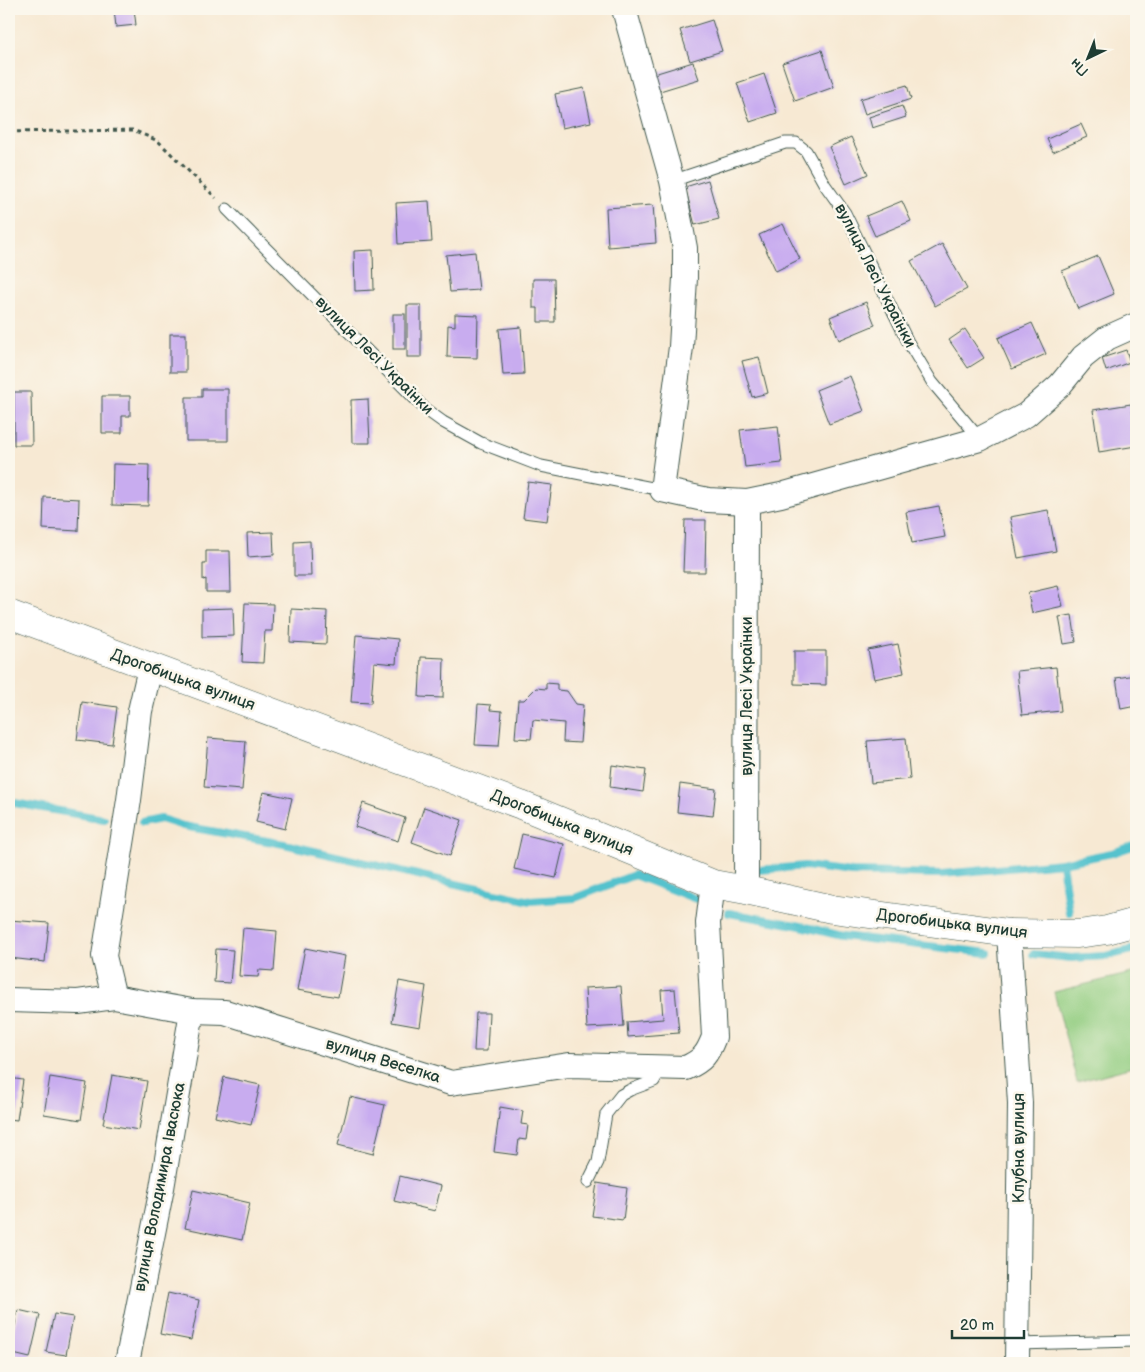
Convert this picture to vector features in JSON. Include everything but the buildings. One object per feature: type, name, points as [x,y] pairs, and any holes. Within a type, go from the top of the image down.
[{"type":"street","points":[[624,9],[672,181],[685,248],[681,347],[662,490]]},
{"type":"street","name":"вулиця Лесі Українки","points":[[662,490],[708,500],[747,502],[781,495],[980,439],[1026,415],[1060,385],[1083,358],[1106,338],[1136,325]]},
{"type":"street","name":"вулиця Лесі Українки","points":[[746,890],[747,502]]},
{"type":"street","name":"Дрогобицька вулиця","points":[[9,614],[521,805],[713,884],[832,909],[1009,933],[1078,934],[1107,930],[1136,922]]},
{"type":"street","points":[[114,997],[104,956],[129,800],[140,711],[150,668]]},
{"type":"street","name":"вулиця Веселка","points":[[9,1000],[78,1002],[114,997],[192,1011],[225,1012],[451,1083],[569,1065],[686,1068],[699,1062],[708,1052],[714,1037],[708,923],[713,884]]},
{"type":"street","name":"Клубна вулиця","points":[[1009,933],[1020,1103],[1017,1354]]},
{"type":"street","name":"вулиця Володимира Івасюка","points":[[127,1363],[162,1188],[192,1011]]},
{"type":"lane","name":"вулиця Лесі Українки","points":[[672,181],[786,143],[796,143],[806,151],[825,185],[845,213],[908,342],[932,382],[980,439]]},
{"type":"lane","name":"вулиця Лесі Українки","points":[[227,209],[425,409],[443,422],[481,443],[541,466],[662,490]]},
{"type":"lane","points":[[588,1182],[598,1162],[606,1114],[621,1095],[654,1081],[662,1067]]},
{"type":"lane","points":[[1017,1354],[1136,1341]]},
{"type":"path","points":[[9,132],[133,130],[158,141],[227,209]]},
{"type":"green space","points":[[1136,972],[1136,1066],[1077,1082],[1054,992]]},
{"type":"waterway","points":[[9,802],[104,819]]},
{"type":"waterway","points":[[142,823],[161,819],[183,826],[284,844],[530,901],[575,898],[634,875],[696,899]]},
{"type":"waterway","points":[[759,870],[806,866],[851,872],[942,874],[1062,863],[1112,853],[1136,845]]},
{"type":"waterway","points":[[1062,863],[1069,912]]},
{"type":"waterway","points":[[729,913],[801,926],[842,936],[988,953]]},
{"type":"waterway","points":[[1033,954],[1071,958],[1106,956],[1136,949]]}]
